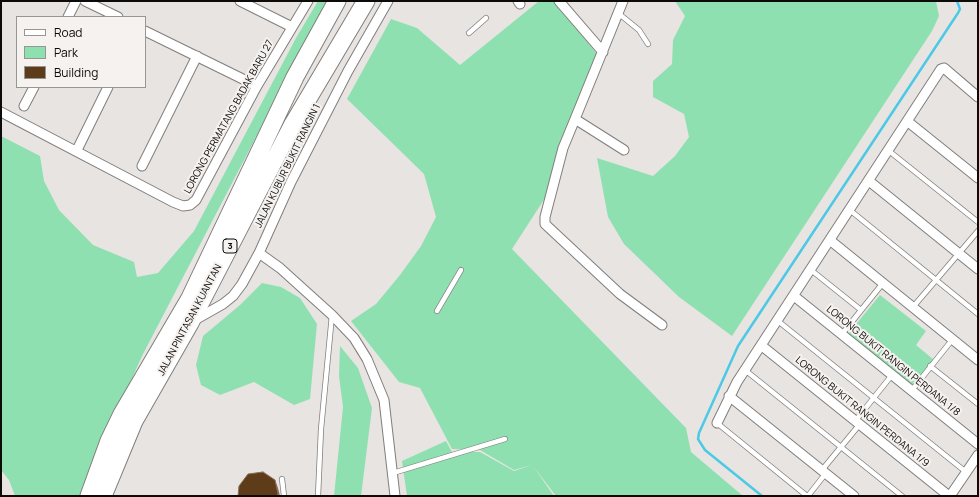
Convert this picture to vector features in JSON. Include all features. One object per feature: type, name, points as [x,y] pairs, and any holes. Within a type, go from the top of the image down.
[{"type":"highway","name":"JALAN PINTASAN KUANTAN","points":[[89,496],[109,441],[122,414],[190,298],[295,77],[337,1]]},
{"type":"highway","points":[[352,24],[358,1]]},
{"type":"highway","name":"JALAN PINTASAN KUANTAN","points":[[103,496],[134,421],[190,323],[275,156],[366,1]]},
{"type":"street","points":[[68,16],[76,1]]},
{"type":"street","points":[[85,1],[116,16]]},
{"type":"street","points":[[240,1],[292,27]]},
{"type":"street","name":"LORONG PERMATANG BADAK BARU 27","points":[[1,112],[77,150],[173,202],[183,206],[190,205],[196,200],[257,86],[308,1]]},
{"type":"street","name":"JALAN KUBUR BUKIT RANGIN 1","points":[[190,323],[223,304],[233,296],[259,253],[291,182],[348,71],[388,1]]},
{"type":"street","points":[[558,1],[603,52]]},
{"type":"street","points":[[623,1],[563,148],[545,217],[545,224],[620,294],[662,325]]},
{"type":"street","points":[[146,31],[257,86]]},
{"type":"street","points":[[142,166],[197,56]]},
{"type":"street","points":[[717,423],[729,396],[745,370],[942,68],[978,97]]},
{"type":"street","points":[[24,106],[33,88]]},
{"type":"street","points":[[77,150],[108,88]]},
{"type":"street","points":[[575,119],[624,150]]},
{"type":"street","points":[[907,121],[978,178]]},
{"type":"street","points":[[869,181],[978,269]]},
{"type":"street","points":[[831,240],[978,360]]},
{"type":"street","points":[[259,253],[280,268],[332,315],[354,338],[367,359],[384,400],[395,496]]},
{"type":"street","name":"LORONG BUKIT RANGIN PERDANA 1/8","points":[[794,296],[978,444]]},
{"type":"street","name":"LORONG BUKIT RANGIN PERDANA 1/9","points":[[762,346],[950,496]]},
{"type":"street","points":[[729,396],[854,496]]},
{"type":"street","points":[[950,496],[978,455]]},
{"type":"lane","points":[[618,14],[639,30],[648,44]]},
{"type":"lane","points":[[469,33],[486,18]]},
{"type":"lane","points":[[889,151],[978,222]]},
{"type":"lane","points":[[850,211],[978,314]]},
{"type":"lane","points":[[913,307],[935,279],[978,231]]},
{"type":"lane","points":[[437,311],[461,270]]},
{"type":"lane","points":[[811,270],[861,310]]},
{"type":"lane","points":[[842,334],[882,283]]},
{"type":"lane","points":[[318,496],[321,429],[332,315]]},
{"type":"lane","points":[[778,321],[966,472]]},
{"type":"lane","points":[[912,390],[952,340]]},
{"type":"lane","points":[[930,366],[978,404]]},
{"type":"lane","points":[[745,370],[902,496]]},
{"type":"lane","points":[[717,423],[807,496],[874,397],[892,375]]},
{"type":"lane","points":[[393,473],[505,439]]},
{"type":"lane","points":[[282,479],[284,496]]},
{"type":"green space","points":[[318,1],[330,1],[255,139],[142,356],[80,496],[15,496],[9,480],[1,470],[1,136],[40,156],[44,181],[59,210],[93,245],[134,262],[137,277],[158,273],[194,231],[296,38]]},
{"type":"green space","points":[[539,1],[555,1],[597,54],[556,181],[512,249],[686,428],[691,452],[743,496],[556,496],[533,466],[554,496],[407,496],[402,461],[446,441],[452,452],[480,452],[514,471],[532,465],[514,470],[480,450],[452,449],[420,388],[399,382],[351,321],[376,304],[400,275],[421,246],[436,217],[424,174],[347,99],[391,19],[417,28],[460,65]]},
{"type":"green space","points":[[675,1],[936,1],[939,16],[932,31],[732,336],[679,297],[624,244],[608,217],[597,158],[653,176],[675,156],[689,137],[684,114],[653,97],[653,81],[672,64],[673,40],[685,16]]},
{"type":"green space","points":[[262,283],[281,287],[300,298],[317,324],[310,399],[294,405],[254,382],[220,395],[201,385],[196,365],[203,336],[240,305]]},
{"type":"green space","points":[[880,295],[926,331],[916,345],[934,360],[913,386],[848,334]]},
{"type":"green space","points":[[340,346],[358,368],[372,408],[361,496],[334,496],[343,407],[339,376]]},
{"type":"building","points":[[263,472],[275,480],[278,494],[277,496],[238,496],[239,486],[248,474]]},
{"type":"waterway","points":[[762,496],[705,450],[698,439],[699,433],[738,346],[958,13],[960,9],[957,1]]}]
